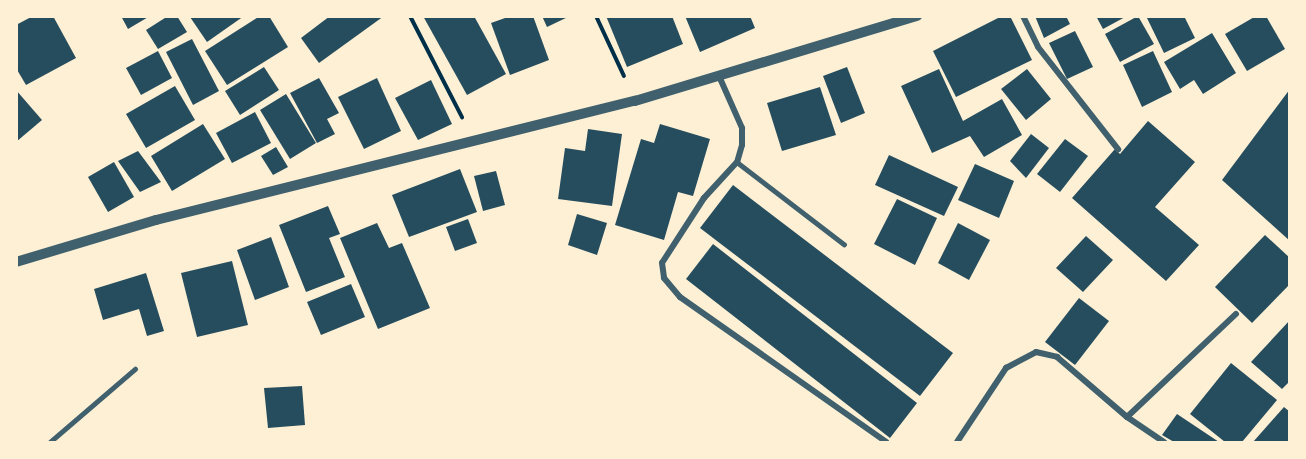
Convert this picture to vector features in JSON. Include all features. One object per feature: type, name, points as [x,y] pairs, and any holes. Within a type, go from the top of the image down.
[{"type":"street","points":[[16,262],[156,220],[474,138],[635,100],[917,16]]},
{"type":"street","points":[[1023,16],[1038,47],[1118,149]]},
{"type":"street","points":[[719,76],[742,128],[737,162],[704,198],[662,263],[669,288],[886,442]]},
{"type":"street","points":[[1127,417],[1236,314]]},
{"type":"street","points":[[957,442],[1006,368],[1036,352],[1065,362],[1127,417],[1164,442]]},
{"type":"lane","points":[[737,162],[844,244]]},
{"type":"lane","points":[[50,442],[135,369]]},
{"type":"path","points":[[410,16],[474,138]]},
{"type":"path","points":[[596,16],[635,100]]},
{"type":"building","points":[[33,16],[53,16],[76,58],[26,85],[16,68],[16,25]]},
{"type":"building","points":[[121,16],[150,16],[128,29]]},
{"type":"building","points":[[168,16],[177,16],[187,32],[158,49],[146,30]]},
{"type":"building","points":[[191,16],[244,16],[207,42],[190,17]]},
{"type":"building","points":[[260,16],[269,16],[288,47],[227,85],[205,51]]},
{"type":"building","points":[[330,16],[384,16],[319,63],[301,38]]},
{"type":"building","points":[[423,16],[474,16],[506,74],[467,95]]},
{"type":"building","points":[[511,16],[533,16],[549,60],[510,75],[491,23]]},
{"type":"building","points":[[542,16],[570,16],[547,27]]},
{"type":"building","points":[[606,16],[672,16],[683,44],[627,67]]},
{"type":"building","points":[[685,16],[750,16],[755,28],[700,52]]},
{"type":"building","points":[[1002,16],[1010,16],[1032,60],[956,97],[933,51]]},
{"type":"building","points":[[1035,16],[1066,16],[1070,24],[1044,38]]},
{"type":"building","points":[[1096,16],[1127,16],[1103,29]]},
{"type":"building","points":[[1138,16],[1154,44],[1120,62],[1105,34]]},
{"type":"building","points":[[1146,16],[1184,16],[1195,38],[1164,53]]},
{"type":"building","points":[[1256,16],[1266,16],[1285,49],[1247,71],[1225,34]]},
{"type":"building","points":[[1075,31],[1093,67],[1067,79],[1049,43]]},
{"type":"building","points":[[1212,33],[1236,73],[1203,94],[1194,80],[1180,89],[1164,62]]},
{"type":"building","points":[[192,39],[219,91],[193,105],[166,52]]},
{"type":"building","points":[[158,51],[172,78],[141,95],[126,68]]},
{"type":"building","points":[[1153,51],[1172,92],[1142,107],[1123,65]]},
{"type":"building","points":[[264,67],[279,90],[240,115],[225,91]]},
{"type":"building","points":[[847,67],[865,113],[841,123],[823,76]]},
{"type":"building","points":[[939,69],[963,121],[1002,99],[1022,135],[984,157],[970,136],[932,153],[901,86]]},
{"type":"building","points":[[1027,69],[1051,99],[1026,120],[1001,89]]},
{"type":"building","points":[[319,78],[339,113],[327,119],[335,134],[317,143],[290,93]]},
{"type":"building","points":[[377,78],[401,131],[364,149],[338,97]]},
{"type":"building","points":[[431,80],[452,124],[418,140],[395,98]]},
{"type":"building","points":[[175,86],[195,120],[146,148],[126,114]]},
{"type":"building","points":[[820,87],[836,135],[782,151],[767,103]]},
{"type":"building","points":[[1290,89],[1290,241],[1222,180]]},
{"type":"building","points":[[16,90],[42,120],[16,142]]},
{"type":"building","points":[[286,94],[316,143],[290,159],[260,110]]},
{"type":"building","points":[[255,112],[271,143],[232,163],[216,133]]},
{"type":"building","points":[[1148,121],[1195,162],[1155,207],[1199,245],[1166,281],[1072,198],[1115,149],[1120,154]]},
{"type":"building","points":[[203,124],[225,159],[172,191],[151,156]]},
{"type":"building","points":[[660,124],[710,139],[693,196],[678,192],[664,240],[615,225],[641,139],[654,143]]},
{"type":"building","points":[[588,129],[622,134],[612,206],[558,199],[565,148],[585,151]]},
{"type":"building","points":[[1031,134],[1049,148],[1026,178],[1010,161]]},
{"type":"building","points":[[1065,139],[1088,156],[1060,192],[1037,174]]},
{"type":"building","points":[[276,147],[288,167],[273,175],[261,156]]},
{"type":"building","points":[[138,151],[161,182],[140,192],[118,161]]},
{"type":"building","points":[[889,155],[958,187],[944,216],[875,185]]},
{"type":"building","points":[[114,162],[134,197],[108,212],[88,177]]},
{"type":"building","points":[[975,164],[1014,181],[999,218],[958,200]]},
{"type":"building","points":[[460,169],[477,212],[409,237],[392,195]]},
{"type":"building","points":[[496,171],[505,205],[483,211],[474,176]]},
{"type":"building","points":[[733,185],[953,353],[920,396],[700,228]]},
{"type":"building","points":[[897,199],[937,218],[915,265],[874,244]]},
{"type":"building","points":[[328,206],[340,234],[329,238],[345,277],[306,292],[279,225]]},
{"type":"building","points":[[577,214],[607,223],[597,255],[568,245]]},
{"type":"building","points":[[468,219],[477,243],[455,251],[446,227]]},
{"type":"building","points":[[377,223],[389,248],[402,243],[430,308],[378,329],[340,238]]},
{"type":"building","points":[[958,223],[990,240],[969,280],[938,263]]},
{"type":"building","points":[[1265,235],[1290,258],[1290,284],[1252,323],[1215,287]]},
{"type":"building","points":[[1086,236],[1113,260],[1083,292],[1056,268]]},
{"type":"building","points":[[271,237],[289,287],[255,300],[237,250]]},
{"type":"building","points":[[713,244],[917,403],[890,438],[686,279]]},
{"type":"building","points":[[232,261],[248,325],[197,337],[181,273]]},
{"type":"building","points":[[146,273],[164,331],[147,336],[139,309],[103,320],[94,289]]},
{"type":"building","points":[[351,284],[365,317],[321,335],[307,302]]},
{"type":"building","points":[[1079,298],[1109,321],[1075,365],[1045,342]]},
{"type":"building","points":[[1290,320],[1290,381],[1282,389],[1251,362]]},
{"type":"building","points":[[1231,363],[1277,400],[1242,442],[1225,442],[1190,414]]},
{"type":"building","points":[[302,386],[305,425],[268,428],[264,388]]},
{"type":"building","points":[[1284,407],[1290,412],[1290,442],[1253,442]]},
{"type":"building","points":[[1177,414],[1219,442],[1174,442],[1162,435]]}]
